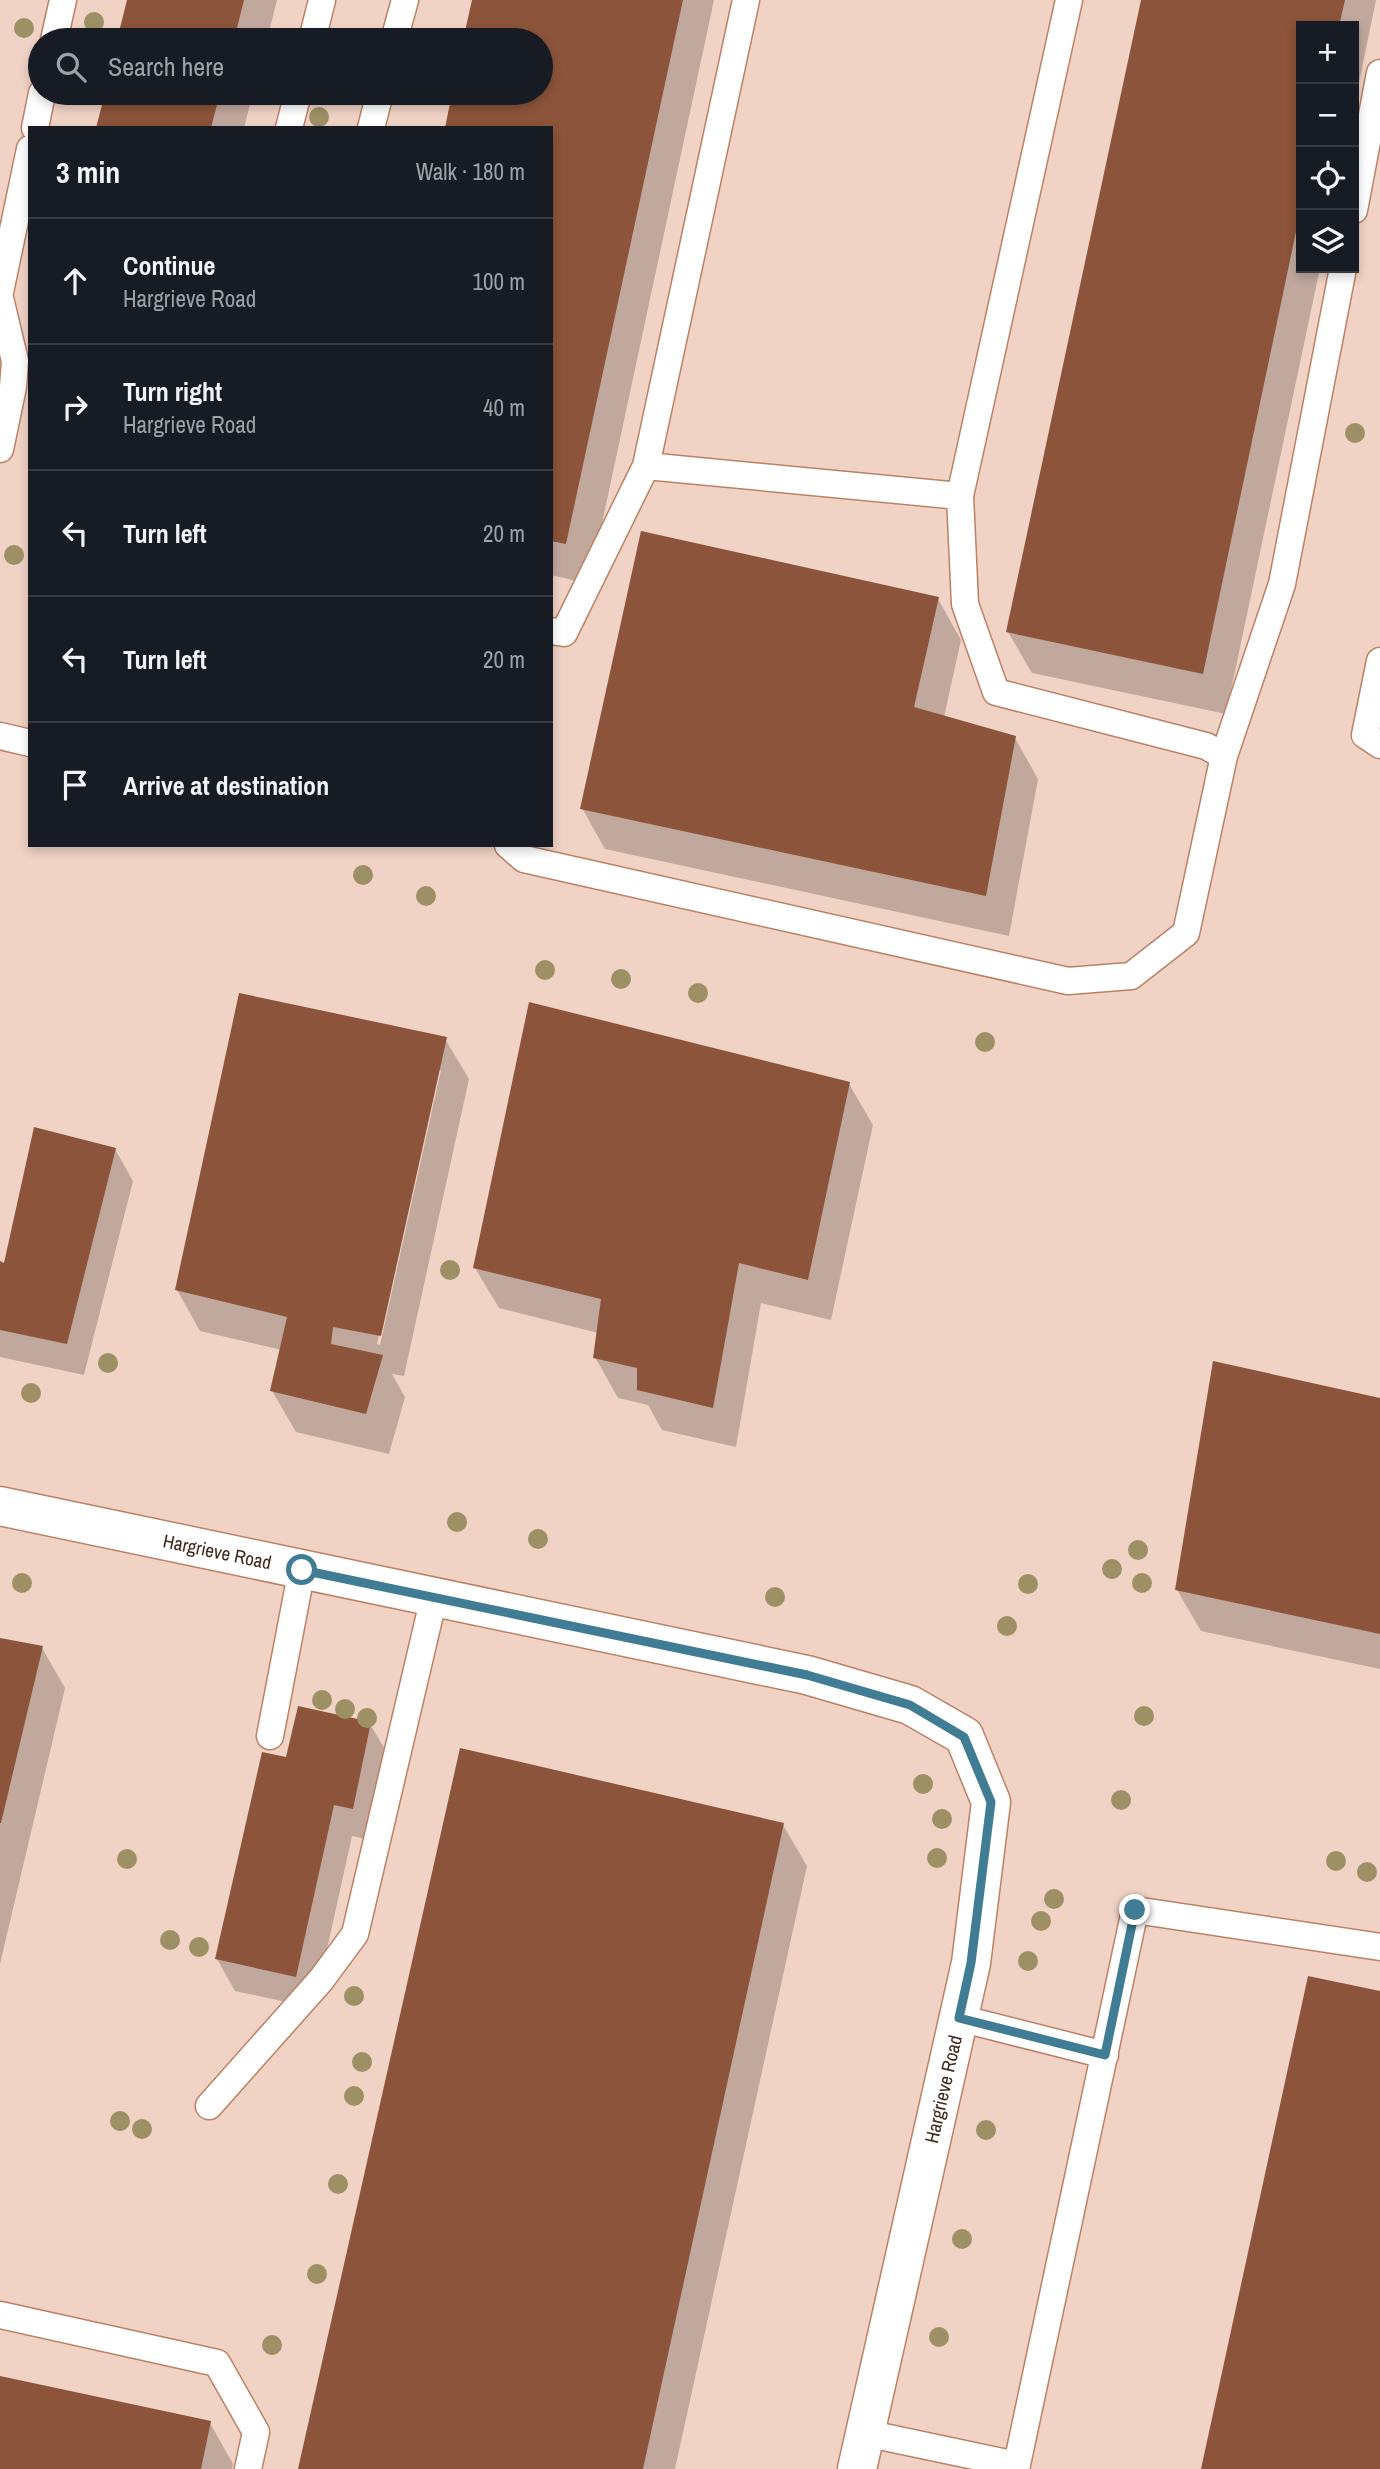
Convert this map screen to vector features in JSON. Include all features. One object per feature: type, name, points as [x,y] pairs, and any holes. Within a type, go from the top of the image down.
[{"type":"street","name":"Hargrieve Road","points":[[0,1506],[807,1675],[910,1705],[964,1737],[991,1802],[971,1963],[861,2451]]},
{"type":"lane","points":[[57,28],[63,0]]},
{"type":"lane","points":[[315,28],[322,0]]},
{"type":"lane","points":[[397,28],[405,0]]},
{"type":"lane","points":[[553,631],[564,634],[646,466],[746,0]]},
{"type":"lane","points":[[1069,0],[960,496],[965,604],[996,692],[1206,746],[1224,757]]},
{"type":"lane","points":[[1359,184],[1380,73]]},
{"type":"lane","points":[[35,126],[40,105]]},
{"type":"lane","points":[[290,126],[295,105]]},
{"type":"lane","points":[[372,126],[377,105]]},
{"type":"lane","points":[[0,292],[28,159]]},
{"type":"lane","points":[[510,847],[524,859],[1068,981],[1131,976],[1186,933],[1224,757],[1282,584],[1342,273]]},
{"type":"lane","points":[[0,298],[15,361],[13,387],[0,449]]},
{"type":"lane","points":[[646,466],[960,496]]},
{"type":"lane","points":[[1380,661],[1365,735],[1380,746]]},
{"type":"lane","points":[[0,736],[28,743]]},
{"type":"lane","points":[[270,1736],[302,1570]]},
{"type":"lane","points":[[209,2106],[321,1980],[355,1934],[434,1597]]},
{"type":"lane","points":[[861,2451],[1017,2467],[1135,1910],[1380,1947]]},
{"type":"lane","points":[[959,2018],[1105,2055]]},
{"type":"lane","points":[[0,2315],[217,2363],[256,2432],[248,2469]]},
{"type":"shaded area","points":[[0,0],[1380,0],[1380,2469],[0,2469]]},
{"type":"building","points":[[127,0],[244,0],[237,28],[120,28]]},
{"type":"building","points":[[472,0],[683,0],[566,544],[553,541],[553,126],[445,126],[450,105],[553,105],[553,28],[466,28]]},
{"type":"building","points":[[1141,0],[1345,0],[1340,21],[1296,21],[1296,232],[1203,674],[1006,632]]},
{"type":"building","points":[[102,105],[217,105],[212,126],[97,126]]},
{"type":"building","points":[[641,531],[939,597],[914,707],[1016,736],[986,896],[580,809]]},
{"type":"building","points":[[239,993],[447,1037],[381,1336],[333,1327],[331,1344],[383,1355],[366,1414],[270,1391],[287,1317],[175,1290]]},
{"type":"building","points":[[529,1002],[850,1082],[808,1280],[739,1263],[713,1408],[637,1390],[637,1368],[593,1358],[601,1299],[473,1268]]},
{"type":"building","points":[[34,1127],[116,1148],[67,1344],[0,1330],[0,1261],[4,1263]]},
{"type":"building","points":[[1213,1361],[1380,1398],[1380,1634],[1175,1590]]},
{"type":"building","points":[[0,1638],[43,1646],[1,1823],[0,1823]]},
{"type":"building","points":[[298,1706],[371,1722],[353,1809],[334,1805],[296,1977],[215,1959],[262,1752],[286,1757]]},
{"type":"building","points":[[460,1748],[784,1823],[643,2469],[298,2469]]},
{"type":"building","points":[[1308,1976],[1380,1991],[1380,2469],[1201,2469]]},
{"type":"building","points":[[0,2376],[211,2421],[201,2469],[0,2469]]},
{"type":"route","points":[[302,1570],[807,1675],[910,1705],[964,1737],[991,1802],[971,1963],[959,2018],[1105,2055],[1135,1910]]}]
